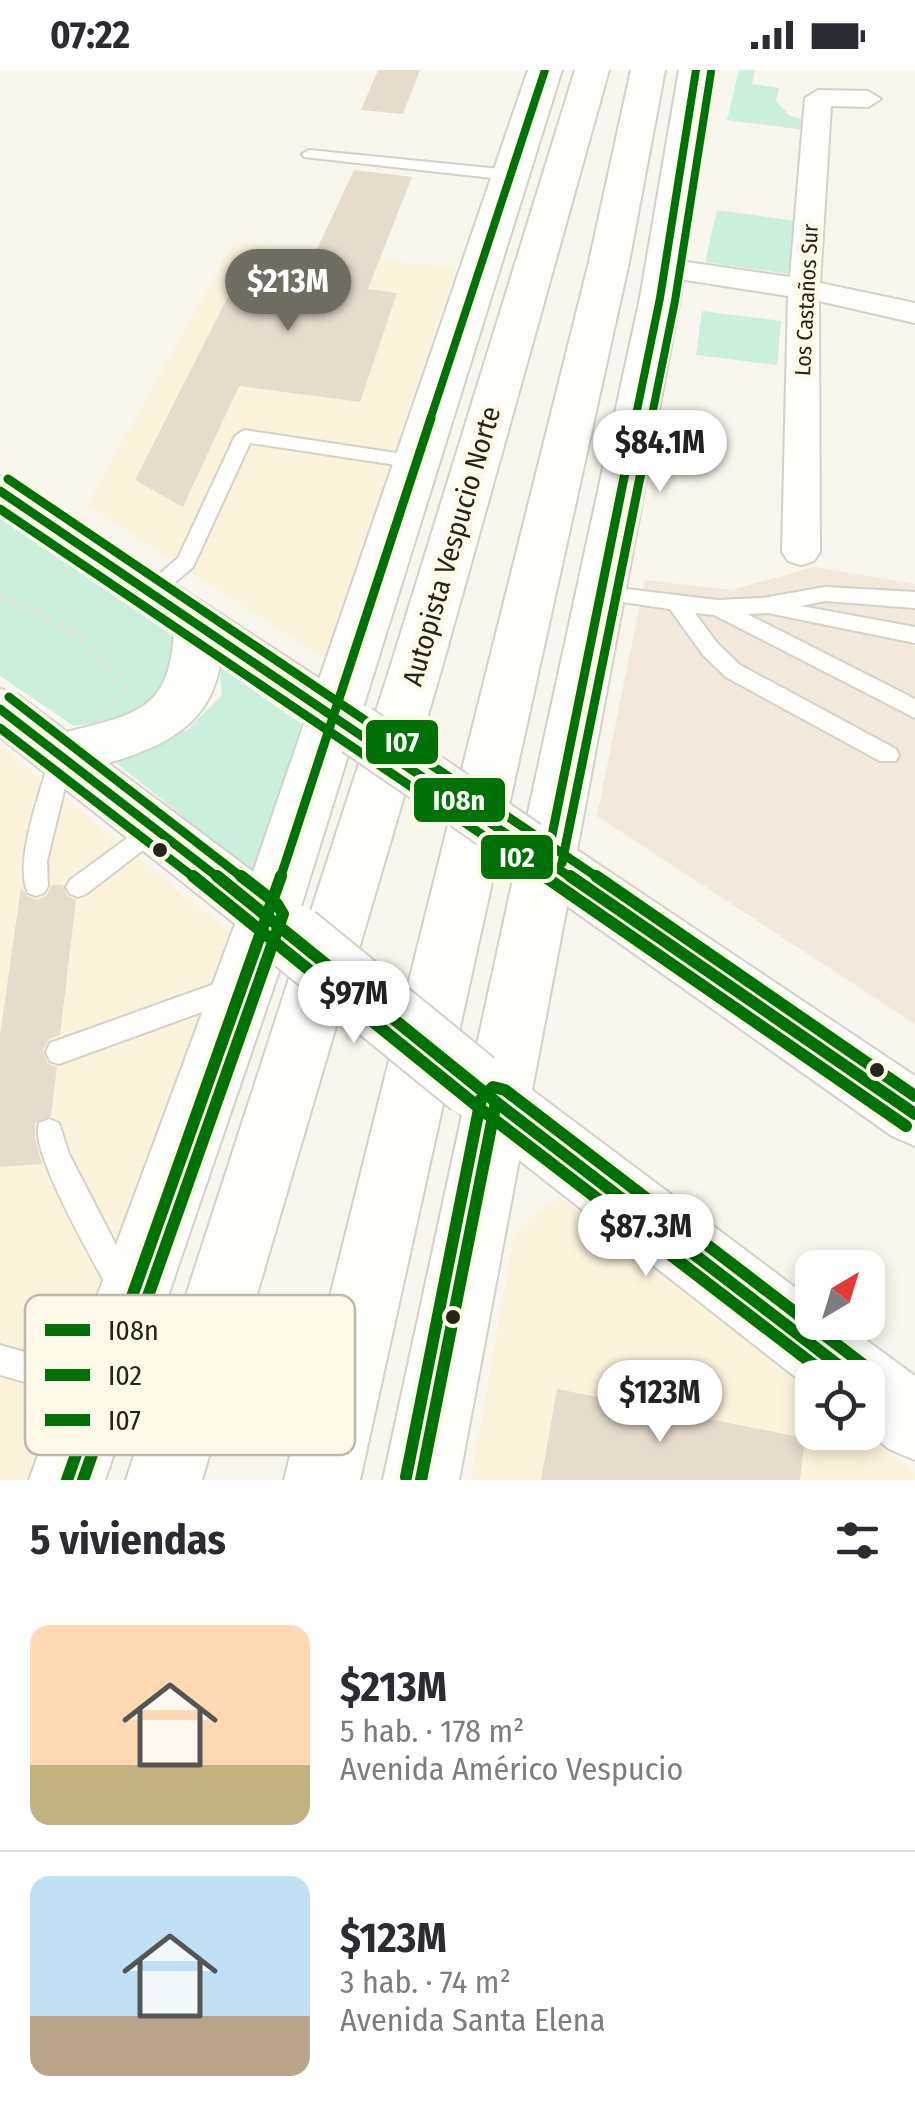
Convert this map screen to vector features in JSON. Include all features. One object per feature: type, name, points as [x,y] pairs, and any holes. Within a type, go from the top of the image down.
[{"type":"main road","points":[[132,1295],[242,986],[281,927],[345,722],[416,462],[545,70]]},
{"type":"main road","name":"Autopista Vespucio Norte","points":[[222,1295],[352,879],[592,70]]},
{"type":"main road","points":[[355,1340],[605,281],[648,70]]},
{"type":"main road","points":[[641,110],[660,70]]},
{"type":"main road","points":[[421,1480],[485,1093],[536,853],[602,593],[663,283],[696,70]]},
{"type":"main road","points":[[345,722],[915,1114]]},
{"type":"main road","points":[[281,927],[485,1093],[833,1360]]},
{"type":"main road","points":[[885,1399],[915,1423]]},
{"type":"main road","points":[[66,1480],[75,1455]]},
{"type":"main road","name":"Autopista Vespucio Norte","points":[[164,1480],[172,1455]]},
{"type":"main road","points":[[322,1480],[328,1455]]},
{"type":"street","name":"Los Castaños Sur","points":[[801,552],[804,298],[818,98],[868,99]]},
{"type":"street","points":[[663,283],[902,311]]},
{"type":"street","points":[[0,491],[345,722]]},
{"type":"street","points":[[62,754],[122,737],[158,720],[187,692],[196,665],[198,623]]},
{"type":"street","points":[[6,721],[62,754],[281,927]]},
{"type":"lane","points":[[309,154],[511,174]]},
{"type":"lane","points":[[152,592],[186,562],[244,436],[416,462]]},
{"type":"lane","points":[[602,593],[678,606],[717,608],[763,606],[826,594],[915,600]]},
{"type":"lane","points":[[678,606],[710,649],[734,671],[888,755]]},
{"type":"lane","points":[[763,606],[915,635]]},
{"type":"lane","points":[[717,608],[915,710]]},
{"type":"lane","points":[[36,886],[36,861],[62,754]]},
{"type":"lane","points":[[78,887],[156,827]]},
{"type":"lane","points":[[58,1052],[242,986]]},
{"type":"lane","points":[[50,1132],[56,1158],[126,1295]]},
{"type":"lane","points":[[0,1360],[25,1367]]},
{"type":"path","points":[[0,596],[70,628],[158,720]]},
{"type":"shaded area","points":[[234,242],[456,268],[325,659],[87,505]]},
{"type":"shaded area","points":[[814,567],[915,584],[915,1024],[597,816],[645,580],[731,590]]},
{"type":"shaded area","points":[[0,745],[236,937],[103,1295],[25,1295],[25,1455],[43,1455],[34,1480],[0,1480]]},
{"type":"shaded area","points":[[560,1199],[576,1203],[795,1379],[795,1450],[884,1450],[915,1474],[915,1480],[471,1480],[514,1236],[535,1213]]},
{"type":"green space","points":[[739,70],[755,70],[752,84],[779,88],[776,101],[790,116],[813,122],[812,131],[727,120]]},
{"type":"green space","points":[[717,210],[797,221],[788,274],[705,262]]},
{"type":"green space","points":[[702,311],[781,321],[777,365],[696,355]]},
{"type":"green space","points":[[0,514],[177,638],[157,706],[110,721],[74,726],[0,676]]},
{"type":"green space","points":[[219,666],[301,724],[255,875],[114,761],[187,730],[222,695]]},
{"type":"building","points":[[378,70],[420,70],[403,114],[361,110]]},
{"type":"building","points":[[354,170],[412,177],[368,289],[397,293],[360,402],[239,386],[183,507],[135,480],[242,269],[303,279]]},
{"type":"building","points":[[52,885],[63,885],[67,896],[76,900],[60,1035],[49,1039],[43,1050],[47,1063],[57,1067],[51,1116],[35,1123],[42,1164],[0,1167],[0,1036],[21,887],[27,896],[37,900],[47,895]]},
{"type":"building","points":[[557,1389],[795,1436],[795,1450],[804,1450],[800,1480],[541,1480]]},
{"type":"transit line","name":"I08n","points":[[133,1295],[268,916],[545,70]]},
{"type":"transit line","name":"I08n","points":[[547,860],[660,298],[696,70]]},
{"type":"transit line","name":"I02","points":[[562,863],[675,301],[711,72]]},
{"type":"transit line","name":"I07","points":[[8,479],[371,721],[915,1096]]},
{"type":"transit line","name":"I08n","points":[[0,491],[362,733],[915,1114]]},
{"type":"transit line","name":"I02","points":[[0,509],[354,745],[906,1126]]},
{"type":"transit line","name":"I07","points":[[9,697],[277,904],[283,914],[148,1295]]},
{"type":"transit line","name":"I08n","points":[[0,709],[156,827],[496,1102],[832,1360]]},
{"type":"transit line","name":"I02","points":[[0,728],[147,839],[487,1114],[808,1360]]},
{"type":"transit line","name":"I07","points":[[406,1477],[481,1099],[493,1087],[505,1090],[857,1360]]},
{"type":"transit line","name":"I08n","points":[[421,1480],[496,1102]]},
{"type":"transit line","name":"I08n","points":[[67,1480],[76,1455]]},
{"type":"transit line","name":"I07","points":[[83,1480],[92,1455]]}]
